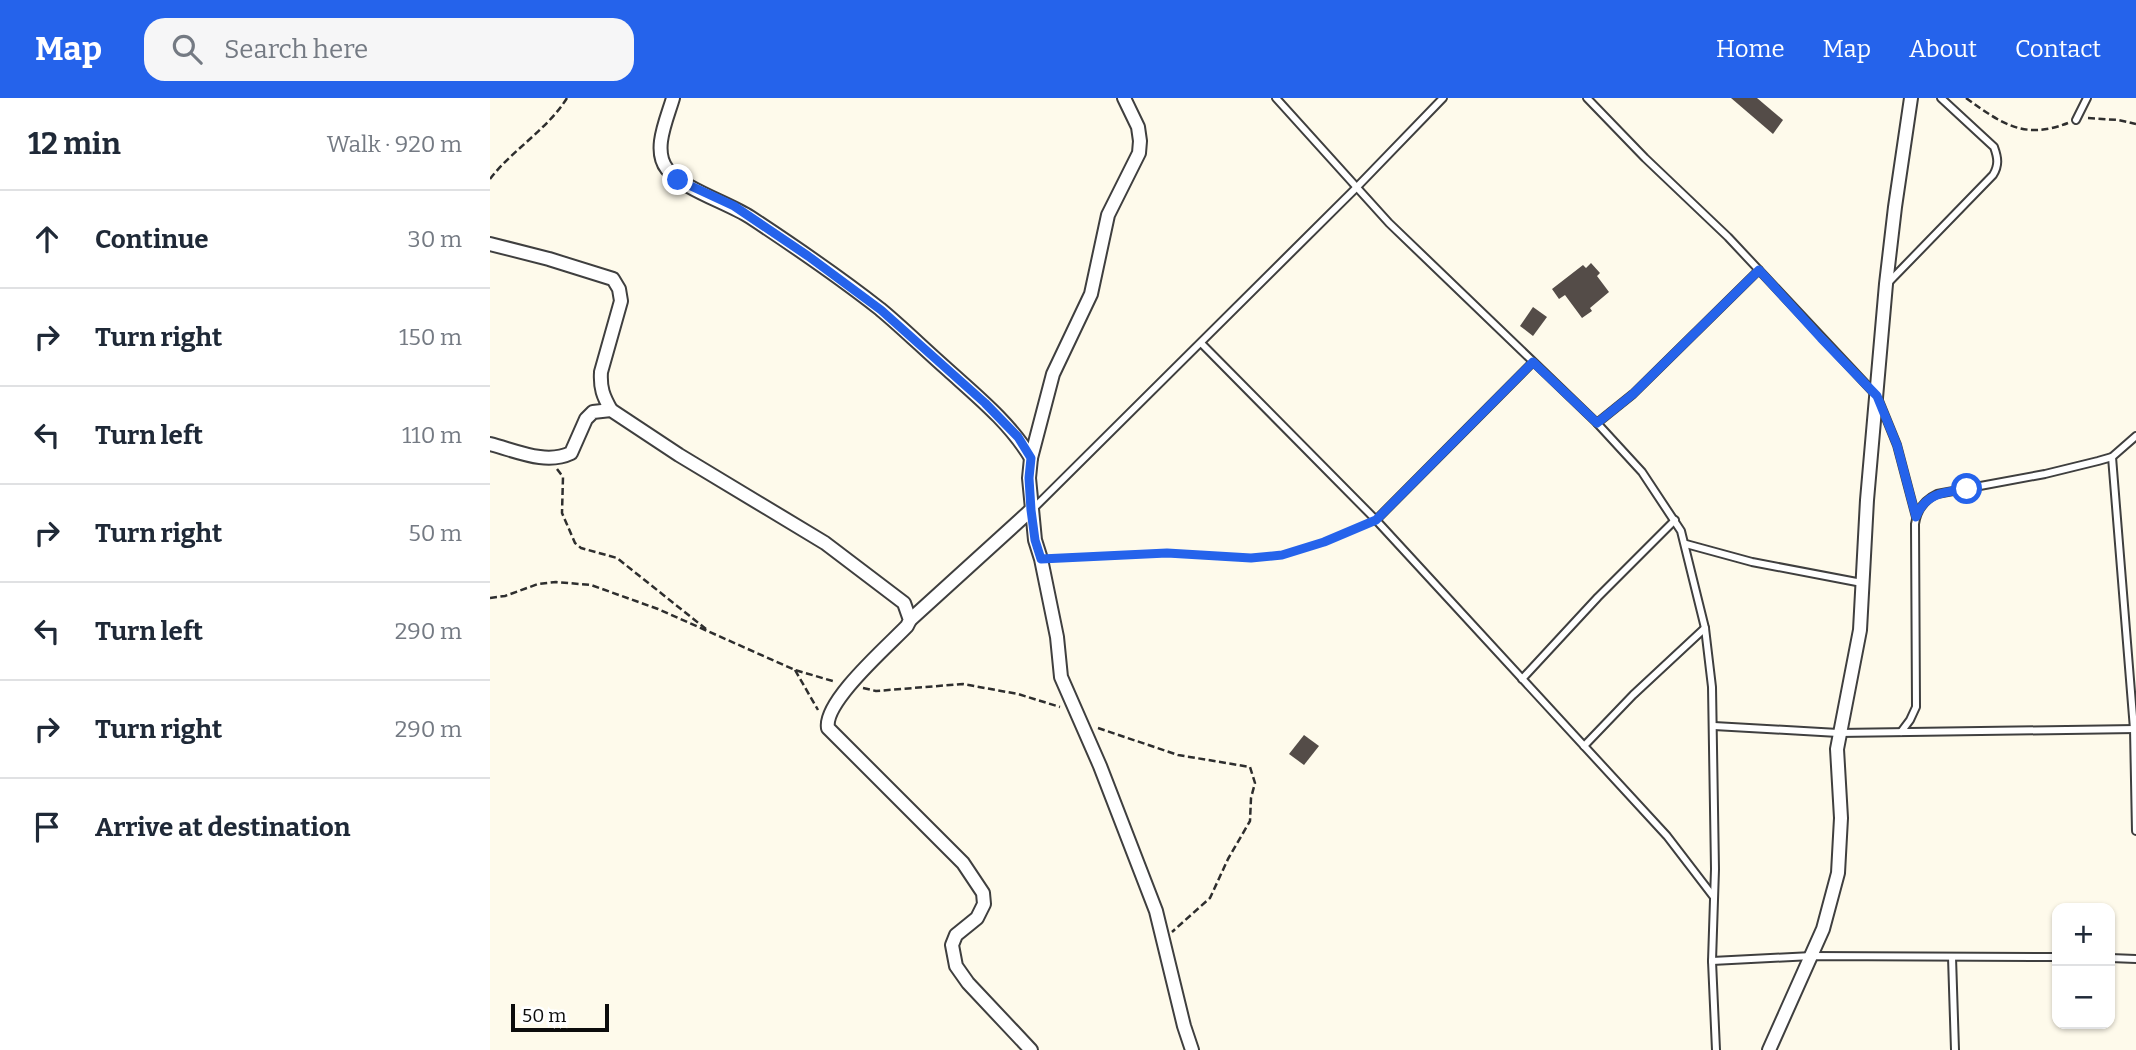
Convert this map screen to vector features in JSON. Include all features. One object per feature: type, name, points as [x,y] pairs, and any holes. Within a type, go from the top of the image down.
[{"type":"street","points":[[673,98],[662,134],[662,159],[667,170],[678,180],[734,206],[881,310],[985,403],[1018,437],[1031,458]]},
{"type":"street","points":[[1124,98],[1138,127],[1139,153],[1108,215],[1091,294],[1053,374],[1031,458],[1031,510],[1057,637],[1061,677],[1100,766],[1156,911],[1192,1050]]},
{"type":"street","points":[[1769,1050],[1812,956],[1832,904],[1838,873],[1841,818],[1838,733],[1860,630],[1867,500],[1886,284],[1911,98]]},
{"type":"street","points":[[490,244],[613,279],[619,289],[621,301],[600,383],[601,392],[611,410],[678,455],[825,543],[898,597],[904,603],[910,620]]},
{"type":"street","points":[[490,444],[548,459],[559,459],[571,453],[586,418],[593,412],[611,410]]},
{"type":"street","points":[[1031,510],[910,620],[908,626],[850,686],[832,708],[827,720],[828,728],[963,863],[983,893],[984,904],[978,918],[956,935],[952,945],[956,966],[968,983],[1031,1050]]},
{"type":"lane","points":[[1276,98],[1411,246],[1597,423],[1642,472],[1675,520],[1686,544],[1705,628],[1712,687],[1712,961],[1716,1050]]},
{"type":"lane","points":[[1031,510],[1356,188],[1443,98]]},
{"type":"lane","points":[[1587,98],[1759,270],[1877,396],[1897,445],[1916,517],[1917,692],[1913,714],[1901,732]]},
{"type":"lane","points":[[1886,284],[1993,175],[1997,167],[1994,147],[1941,98]]},
{"type":"lane","points":[[2076,120],[2088,98]]},
{"type":"lane","points":[[1597,423],[1633,394],[1759,270]]},
{"type":"lane","points":[[1201,343],[1376,520],[1667,836],[1714,897]]},
{"type":"lane","points":[[1376,520],[1533,362]]},
{"type":"lane","points":[[1916,517],[1924,503],[1937,494],[2045,474],[2112,457],[2136,436]]},
{"type":"lane","points":[[2112,457],[2135,729],[2136,831]]},
{"type":"lane","points":[[1522,679],[1675,520]]},
{"type":"lane","points":[[1686,544],[1752,562],[1864,583]]},
{"type":"lane","points":[[1584,746],[1633,695],[1705,628]]},
{"type":"lane","points":[[1714,726],[1838,733],[2135,729]]},
{"type":"lane","points":[[1712,961],[1812,956],[2052,957]]},
{"type":"lane","points":[[1952,957],[1955,1050]]},
{"type":"lane","points":[[2115,958],[2136,959]]},
{"type":"path","points":[[490,179],[502,164],[540,132],[567,98]]},
{"type":"path","points":[[1966,98],[1996,118],[2026,131],[2038,132],[2076,120],[2098,117],[2136,124]]},
{"type":"path","points":[[548,459],[563,477],[562,513],[575,543],[581,548],[617,558],[709,631]]},
{"type":"path","points":[[1041,559],[1167,553],[1251,558],[1282,555],[1324,542],[1376,520]]},
{"type":"path","points":[[490,598],[505,596],[538,584],[556,582],[591,585],[658,609],[795,670],[850,686],[876,691],[963,684],[1031,697],[1057,705],[1079,720],[1178,755],[1250,767],[1255,783],[1250,821],[1210,898],[1164,938]]},
{"type":"path","points":[[795,670],[820,713],[827,720]]},
{"type":"building","points":[[1731,98],[1757,98],[1783,120],[1773,134]]},
{"type":"building","points":[[1591,263],[1600,273],[1597,276],[1609,292],[1582,318],[1565,295],[1559,299],[1552,289],[1583,265],[1586,268]]},
{"type":"building","points":[[1533,307],[1547,317],[1533,336],[1520,326]]},
{"type":"building","points":[[1304,735],[1319,746],[1304,765],[1289,754]]},
{"type":"route","points":[[678,180],[734,206],[881,310],[985,403],[1018,437],[1031,458],[1031,510],[1041,559],[1167,553],[1251,558],[1282,555],[1324,542],[1376,520],[1533,362],[1597,423],[1633,394],[1759,270],[1877,396],[1897,445],[1916,517],[1930,497],[1967,489]]}]
